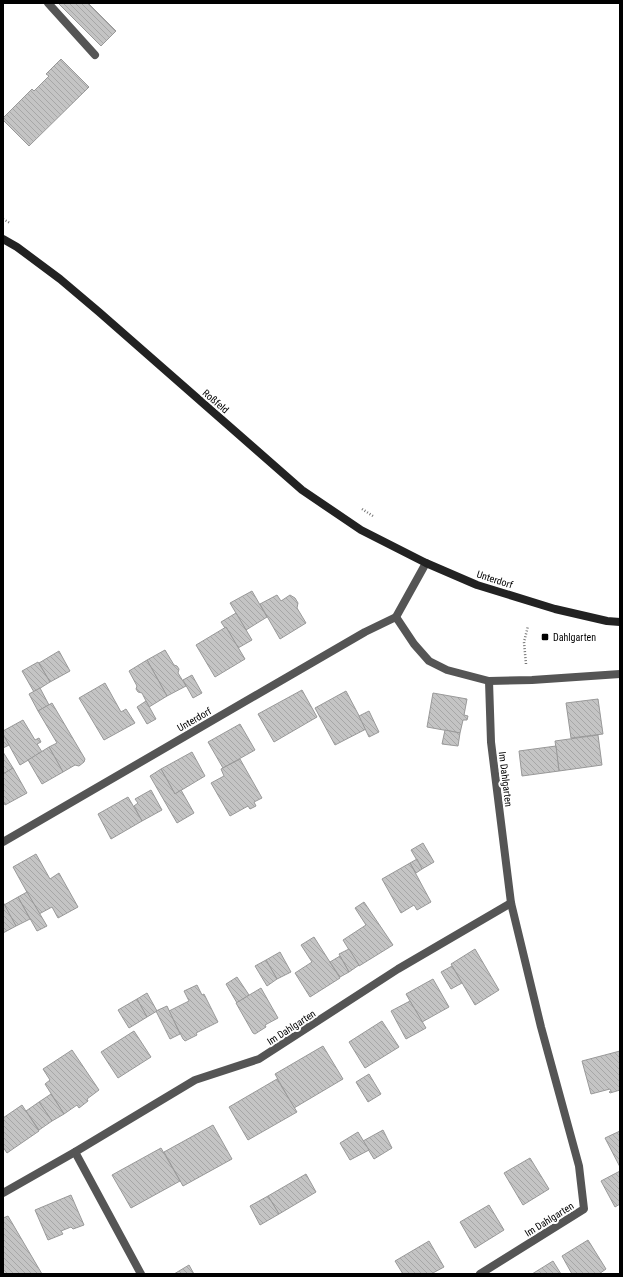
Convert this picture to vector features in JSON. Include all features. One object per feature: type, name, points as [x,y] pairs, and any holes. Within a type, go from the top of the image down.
[{"type":"street","points":[[48,3],[96,55]]},
{"type":"street","name":"Roßfeld","points":[[3,239],[17,247],[60,279],[302,490],[361,530],[426,563]]},
{"type":"street","points":[[426,563],[396,617],[414,644],[430,661],[447,670],[489,681],[532,680],[620,674]]},
{"type":"street","name":"Unterdorf","points":[[426,563],[477,584],[555,609],[607,621],[620,622]]},
{"type":"street","name":"Unterdorf","points":[[3,842],[365,632],[396,617]]},
{"type":"street","name":"Im Dahlgarten","points":[[480,1274],[584,1209],[578,1166],[541,1028],[511,903],[491,742],[489,681]]},
{"type":"street","name":"Im Dahlgarten","points":[[3,1193],[76,1152],[195,1080],[259,1059],[398,969],[511,903]]},
{"type":"street","points":[[76,1152],[140,1274]]},
{"type":"path","points":[[3,219],[14,226]]},
{"type":"path","points":[[357,506],[376,518]]},
{"type":"path","points":[[528,626],[524,642],[524,662],[532,680]]},
{"type":"building","points":[[58,3],[88,3],[116,31],[101,46]]},
{"type":"building","points":[[61,59],[89,87],[29,146],[3,120],[3,118],[32,89],[34,91],[49,76],[46,74]]},
{"type":"building","points":[[252,591],[267,617],[246,630],[230,603]]},
{"type":"building","points":[[277,595],[281,601],[290,595],[295,598],[298,603],[297,608],[306,623],[280,639],[260,604]]},
{"type":"building","points":[[236,613],[252,640],[238,648],[226,627],[225,628],[221,622]]},
{"type":"building","points":[[226,627],[245,659],[215,677],[196,645]]},
{"type":"building","points":[[165,650],[174,665],[179,669],[178,673],[186,686],[167,696],[147,660]]},
{"type":"building","points":[[59,651],[70,671],[50,682],[39,663]]},
{"type":"building","points":[[147,660],[167,696],[149,707],[142,693],[138,692],[136,689],[137,686],[129,671]]},
{"type":"building","points":[[38,662],[50,682],[34,692],[22,671]]},
{"type":"building","points":[[192,675],[202,693],[193,698],[183,680]]},
{"type":"building","points":[[105,683],[121,712],[126,709],[135,723],[104,740],[79,698]]},
{"type":"building","points":[[40,688],[49,705],[38,711],[29,694]]},
{"type":"building","points":[[302,690],[317,717],[274,742],[258,714]]},
{"type":"building","points":[[346,691],[366,729],[335,745],[315,708]]},
{"type":"building","points":[[433,693],[467,699],[464,715],[468,716],[467,720],[463,720],[460,733],[427,727]]},
{"type":"building","points":[[598,699],[603,734],[571,738],[566,703]]},
{"type":"building","points":[[146,701],[156,719],[147,724],[137,707]]},
{"type":"building","points":[[52,703],[85,759],[79,766],[75,765],[63,772],[49,747],[57,743],[38,711]]},
{"type":"building","points":[[369,711],[379,732],[369,737],[359,716]]},
{"type":"building","points":[[23,720],[35,740],[39,738],[41,742],[37,744],[42,752],[20,765],[3,734],[3,731]]},
{"type":"building","points":[[240,724],[255,750],[223,768],[208,742]]},
{"type":"building","points":[[445,730],[460,733],[458,746],[442,744]]},
{"type":"building","points":[[3,734],[9,745],[3,748]]},
{"type":"building","points":[[598,735],[602,765],[559,771],[555,741]]},
{"type":"building","points":[[556,746],[559,771],[522,776],[519,751]]},
{"type":"building","points":[[49,747],[63,772],[42,784],[28,760]]},
{"type":"building","points":[[3,752],[13,768],[3,774]]},
{"type":"building","points":[[192,752],[205,776],[175,794],[161,769]]},
{"type":"building","points":[[240,759],[262,798],[254,802],[256,806],[250,809],[248,806],[230,816],[211,783],[224,776],[221,769]]},
{"type":"building","points":[[13,768],[27,793],[5,805],[3,801],[3,774]]},
{"type":"building","points":[[161,769],[175,794],[181,790],[194,813],[177,823],[150,776]]},
{"type":"building","points":[[151,790],[162,810],[142,821],[134,806],[138,803],[135,799]]},
{"type":"building","points":[[128,797],[142,821],[111,839],[98,814]]},
{"type":"building","points":[[423,843],[434,862],[422,869],[411,850]]},
{"type":"building","points":[[36,854],[50,879],[59,873],[78,907],[58,918],[52,907],[39,914],[13,867]]},
{"type":"building","points":[[417,859],[422,869],[416,873],[410,863]]},
{"type":"building","points":[[410,863],[431,902],[417,910],[414,905],[401,913],[382,879]]},
{"type":"building","points":[[27,892],[47,926],[37,931],[18,897]]},
{"type":"building","points":[[18,897],[30,919],[16,926],[4,905]]},
{"type":"building","points":[[3,902],[16,926],[3,933]]},
{"type":"building","points":[[364,902],[393,945],[359,966],[343,940],[366,925],[355,908]]},
{"type":"building","points":[[314,937],[340,978],[310,997],[295,973],[312,962],[301,945]]},
{"type":"building","points":[[349,949],[359,965],[349,972],[339,954]]},
{"type":"building","points":[[475,949],[499,990],[475,1005],[451,964]]},
{"type":"building","points":[[280,952],[291,972],[277,979],[266,960]]},
{"type":"building","points":[[340,956],[349,972],[340,977],[330,962]]},
{"type":"building","points":[[266,960],[277,979],[267,986],[255,966]]},
{"type":"building","points":[[452,966],[462,983],[451,989],[441,972]]},
{"type":"building","points":[[237,977],[249,995],[237,1003],[226,984]]},
{"type":"building","points":[[433,979],[449,1007],[422,1022],[406,994]]},
{"type":"building","points":[[197,985],[202,995],[204,994],[218,1022],[196,1033],[197,1035],[185,1041],[169,1011],[189,1001],[184,991]]},
{"type":"building","points":[[261,988],[278,1018],[265,1025],[266,1027],[255,1034],[236,1003]]},
{"type":"building","points":[[147,993],[157,1011],[147,1017],[137,999]]},
{"type":"building","points":[[137,999],[147,1017],[129,1028],[118,1010]]},
{"type":"building","points":[[410,1001],[426,1028],[406,1039],[391,1011]]},
{"type":"building","points":[[167,1006],[180,1034],[170,1039],[156,1011]]},
{"type":"building","points":[[382,1021],[399,1047],[365,1068],[349,1042]]},
{"type":"building","points":[[134,1031],[151,1057],[118,1078],[101,1052]]},
{"type":"building","points":[[323,1046],[343,1079],[294,1108],[275,1074]]},
{"type":"building","points":[[72,1050],[99,1090],[87,1099],[88,1101],[79,1108],[77,1105],[64,1114],[45,1084],[50,1080],[43,1069]]},
{"type":"building","points":[[620,1051],[620,1090],[610,1093],[610,1089],[591,1094],[582,1061]]},
{"type":"building","points":[[369,1074],[381,1094],[368,1102],[356,1082]]},
{"type":"building","points":[[277,1079],[297,1112],[248,1140],[229,1107]]},
{"type":"building","points":[[51,1094],[64,1114],[52,1121],[39,1102]]},
{"type":"building","points":[[39,1102],[52,1121],[39,1130],[26,1111]]},
{"type":"building","points":[[22,1105],[39,1131],[7,1153],[3,1147],[3,1118]]},
{"type":"building","points":[[213,1125],[232,1159],[183,1186],[164,1152]]},
{"type":"building","points":[[383,1130],[392,1148],[374,1159],[363,1141]]},
{"type":"building","points":[[620,1131],[620,1167],[605,1138]]},
{"type":"building","points":[[358,1132],[369,1150],[350,1160],[340,1143]]},
{"type":"building","points":[[161,1148],[180,1181],[131,1208],[112,1175]]},
{"type":"building","points":[[530,1158],[549,1189],[523,1205],[504,1173]]},
{"type":"building","points":[[620,1171],[620,1204],[615,1207],[601,1181]]},
{"type":"building","points":[[306,1174],[316,1192],[279,1214],[268,1196]]},
{"type":"building","points":[[71,1195],[84,1225],[73,1229],[71,1227],[61,1231],[63,1234],[48,1240],[35,1210]]},
{"type":"building","points":[[268,1196],[279,1214],[260,1225],[250,1206]]},
{"type":"building","points":[[489,1205],[504,1230],[475,1248],[460,1222]]},
{"type":"building","points":[[8,1216],[42,1274],[3,1274],[3,1218]]},
{"type":"building","points":[[588,1240],[606,1269],[599,1274],[572,1274],[562,1256]]},
{"type":"building","points":[[429,1241],[444,1267],[431,1274],[403,1274],[395,1261]]},
{"type":"building","points":[[553,1261],[561,1274],[532,1274]]},
{"type":"building","points":[[189,1265],[194,1274],[174,1274]]},
{"type":"place","name":"Dahlgarten","points":[[545,637]]}]
